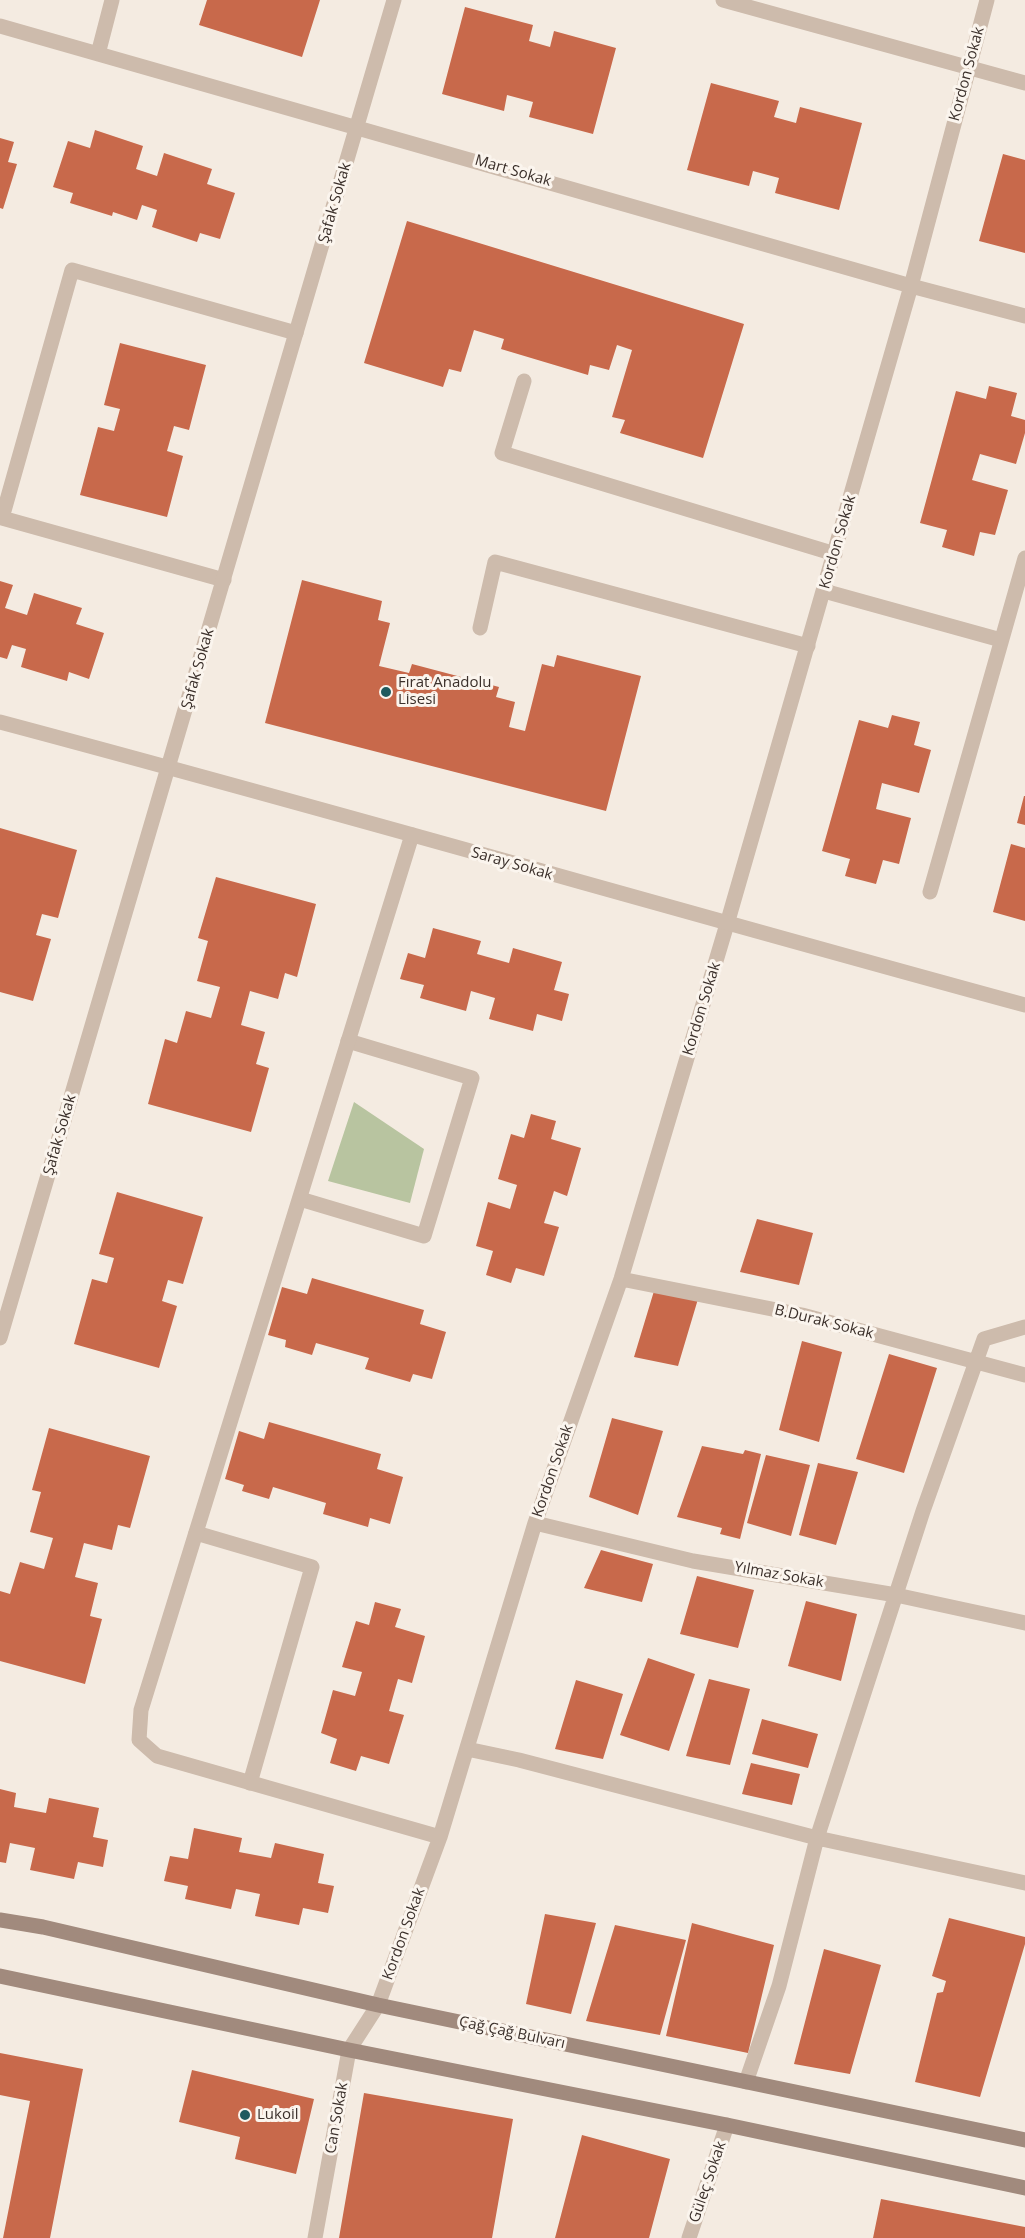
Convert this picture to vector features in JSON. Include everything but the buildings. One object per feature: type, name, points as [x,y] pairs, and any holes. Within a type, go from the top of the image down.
[{"type":"main road","name":"Çağ Çağ Bulvarı","points":[[0,1920],[43,1927],[378,2005],[1025,2140]]},
{"type":"main road","points":[[0,1976],[1025,2188]]},
{"type":"street","points":[[98,54],[112,0]]},
{"type":"street","name":"Şafak Sokak","points":[[0,1338],[394,0]]},
{"type":"street","points":[[723,0],[1025,83]]},
{"type":"street","name":"Kordon Sokak","points":[[378,2005],[440,1837],[535,1523],[621,1280],[835,554],[911,286],[987,0]]},
{"type":"street","name":"Mart Sokak","points":[[0,26],[911,286],[1025,316]]},
{"type":"street","points":[[224,580],[2,518],[72,270],[296,333]]},
{"type":"street","points":[[524,381],[502,453],[835,554]]},
{"type":"street","points":[[930,892],[1025,558]]},
{"type":"street","points":[[480,628],[495,562],[808,646]]},
{"type":"street","points":[[824,591],[1001,640]]},
{"type":"street","name":"Saray Sokak","points":[[0,722],[1025,1005]]},
{"type":"street","points":[[412,835],[141,1710],[139,1740],[157,1756],[440,1837]]},
{"type":"street","points":[[300,1198],[424,1236],[472,1078],[348,1041]]},
{"type":"street","name":"B.Durak Sokak","points":[[621,1280],[802,1315],[1025,1375]]},
{"type":"street","points":[[746,2082],[779,1986],[817,1838],[922,1510],[975,1362],[984,1340],[1025,1327]]},
{"type":"street","name":"Yılmaz Sokak","points":[[535,1523],[693,1560],[896,1595],[1025,1623]]},
{"type":"street","points":[[196,1533],[312,1567],[250,1783]]},
{"type":"street","points":[[467,1749],[519,1760],[817,1838],[1025,1883]]},
{"type":"street","name":"Can Sokak","points":[[315,2238],[349,2050],[378,2005]]},
{"type":"street","name":"Güleç Sokak","points":[[689,2238],[727,2125]]},
{"type":"green space","points":[[354,1102],[424,1149],[410,1203],[328,1181]]},
{"type":"place","name":"Fırat Anadolu Lisesi","points":[[386,692]]},
{"type":"place","name":"Lukoil","points":[[245,2115]]}]
